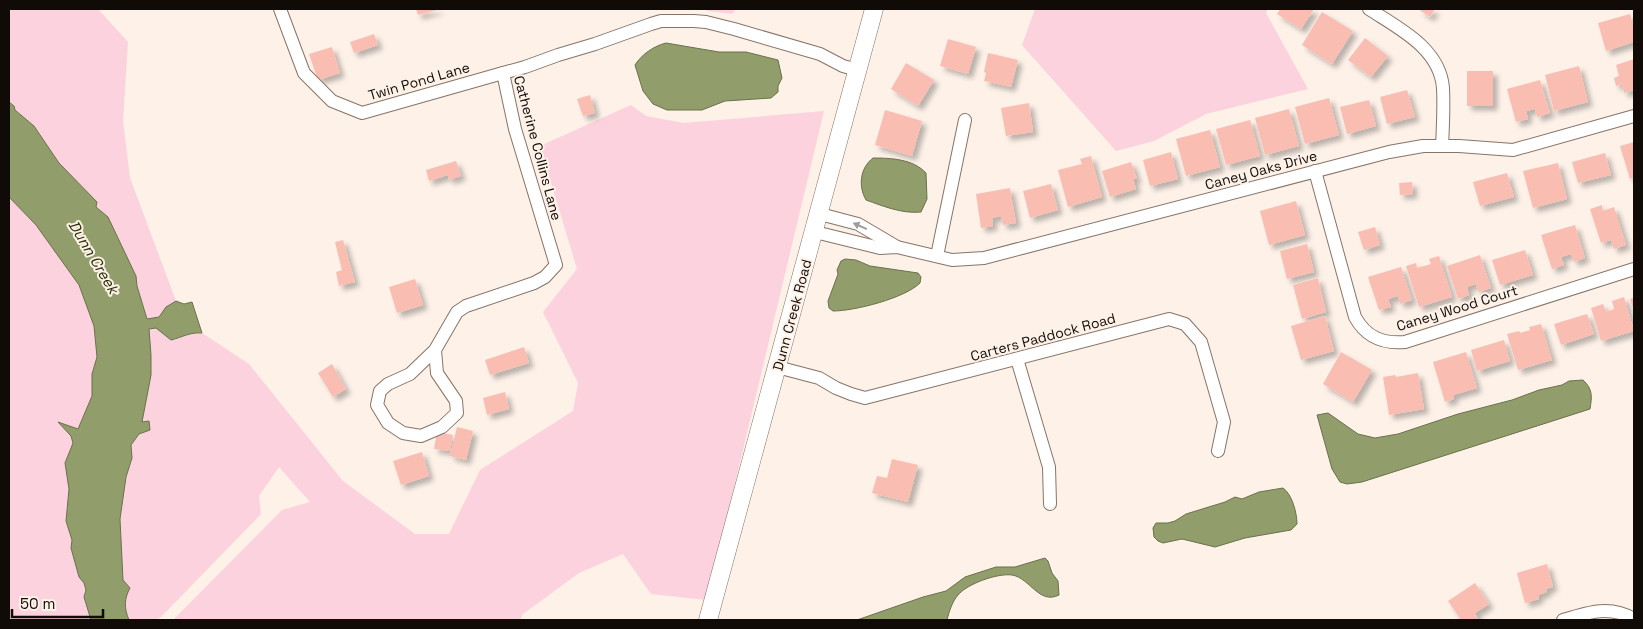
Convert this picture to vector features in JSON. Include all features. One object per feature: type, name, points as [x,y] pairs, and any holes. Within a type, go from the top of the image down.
[{"type":"street","name":"Twin Pond Lane","points":[[280,9],[304,73],[332,100],[362,113],[503,72]]},
{"type":"street","name":"Dunn Creek Road","points":[[708,620],[820,214],[874,9]]},
{"type":"street","points":[[1369,9],[1413,38],[1424,48],[1439,70],[1443,87],[1442,146]]},
{"type":"street","name":"Catherine Collins Lane","points":[[435,350],[437,373],[456,401],[457,413],[442,427],[421,436],[402,432],[388,423],[377,406],[380,391],[388,384],[410,374],[435,350],[457,312],[461,309],[534,283],[545,277],[556,265],[515,129],[503,72],[595,44],[661,21],[706,22],[734,29],[820,54],[843,66],[857,70]]},
{"type":"street","name":"Caney Oaks Drive","points":[[815,232],[880,248],[897,247],[952,260],[984,258],[1403,149],[1442,146],[1513,150],[1634,116]]},
{"type":"street","points":[[937,256],[965,120]]},
{"type":"street","name":"Caney Wood Court","points":[[1315,171],[1355,317],[1360,327],[1369,335],[1381,341],[1405,342],[1634,269]]},
{"type":"street","name":"Caney Oaks Drive","points":[[820,214],[858,224],[897,247]]},
{"type":"street","name":"Carters Paddock Road","points":[[778,368],[819,378],[836,388],[865,398],[1169,319],[1185,324],[1201,342],[1224,422],[1218,451]]},
{"type":"street","points":[[1017,359],[1049,467],[1050,504]]},
{"type":"street","points":[[1563,620],[1594,611],[1606,610],[1618,612],[1634,619]]},
{"type":"shaded area","points":[[9,9],[98,9],[128,42],[123,121],[130,178],[176,301],[166,307],[159,317],[147,320],[136,276],[108,217],[96,206],[97,202],[59,163],[34,126],[15,110],[14,106],[9,102]]},
{"type":"shaded area","points":[[707,9],[736,9],[732,14],[707,11]]},
{"type":"shaded area","points":[[1035,9],[1268,9],[1266,13],[1308,89],[1206,114],[1154,141],[1116,151],[1022,45]]},
{"type":"shaded area","points":[[631,105],[646,116],[684,123],[824,111],[707,600],[651,594],[623,554],[579,573],[523,614],[520,620],[173,620],[282,510],[310,502],[279,467],[259,496],[261,514],[160,618],[129,620],[125,604],[130,588],[123,580],[120,519],[126,477],[132,458],[131,445],[139,434],[142,422],[151,355],[149,329],[156,328],[184,337],[191,332],[202,333],[249,364],[343,481],[415,534],[449,534],[480,470],[573,411],[578,383],[543,312],[577,269],[540,146]]},
{"type":"shaded area","points":[[9,197],[36,225],[79,285],[94,326],[97,357],[92,374],[92,396],[78,429],[59,423],[71,436],[73,443],[65,463],[69,489],[66,521],[72,540],[79,577],[84,583],[86,590],[84,597],[91,620],[9,620]]},
{"type":"water","points":[[666,43],[719,52],[746,52],[778,60],[782,78],[778,86],[778,92],[771,98],[725,101],[702,110],[667,110],[653,104],[643,91],[635,65],[649,51]]},
{"type":"water","name":"Dunn Creek","points":[[9,102],[14,106],[15,110],[34,126],[59,163],[97,202],[96,207],[108,217],[136,276],[137,286],[147,319],[159,317],[166,307],[176,301],[184,304],[192,302],[202,333],[190,334],[171,340],[156,328],[149,329],[151,375],[142,422],[149,421],[150,430],[139,434],[131,445],[132,458],[126,477],[120,519],[123,580],[130,588],[125,604],[129,620],[91,620],[84,597],[86,590],[84,583],[79,577],[71,548],[72,540],[66,521],[69,489],[65,463],[73,443],[71,436],[58,422],[78,429],[92,396],[92,374],[97,357],[94,326],[79,285],[36,225],[9,197]]},
{"type":"water","points":[[873,158],[908,162],[921,168],[926,173],[927,199],[921,212],[900,211],[866,200],[861,183],[865,167]]},
{"type":"water","points":[[845,259],[856,260],[870,266],[918,273],[921,277],[920,283],[903,294],[879,303],[854,309],[833,311],[829,308],[828,301],[838,274],[837,270],[841,261]]},
{"type":"water","points":[[1583,380],[1591,393],[1590,409],[1362,482],[1347,484],[1340,482],[1332,469],[1317,415],[1328,413],[1358,434],[1375,438],[1398,434],[1458,414],[1562,385],[1569,381]]},
{"type":"water","points":[[1283,488],[1291,499],[1296,515],[1297,524],[1291,530],[1245,538],[1215,547],[1182,539],[1163,543],[1154,537],[1153,528],[1156,523],[1175,521],[1186,514],[1235,497],[1242,499],[1259,492]]},
{"type":"water","points":[[1045,558],[1058,581],[1059,595],[1046,597],[1018,577],[1006,575],[983,580],[962,591],[954,601],[947,620],[857,620],[946,591],[965,577],[996,567],[1015,567]]},
{"type":"building","points":[[416,9],[441,9],[418,15]]},
{"type":"building","points":[[1280,9],[1314,9],[1301,29],[1277,14]]},
{"type":"building","points":[[1418,9],[1435,9],[1430,17]]},
{"type":"building","points":[[1322,12],[1353,31],[1332,64],[1302,45]]},
{"type":"building","points":[[1630,14],[1634,28],[1634,42],[1606,51],[1598,23]]},
{"type":"building","points":[[374,34],[378,45],[354,53],[350,42]]},
{"type":"building","points":[[1365,38],[1388,56],[1371,77],[1348,60]]},
{"type":"building","points":[[948,39],[976,47],[968,74],[940,66]]},
{"type":"building","points":[[332,47],[340,73],[318,80],[309,54]]},
{"type":"building","points":[[988,53],[1018,60],[1011,87],[984,81]]},
{"type":"building","points":[[1634,59],[1634,90],[1624,93],[1622,84],[1616,86],[1614,78],[1619,76],[1616,65]]},
{"type":"building","points":[[906,63],[934,80],[918,106],[891,89]]},
{"type":"building","points":[[1579,66],[1588,102],[1554,111],[1545,75]]},
{"type":"building","points":[[1467,71],[1493,71],[1493,106],[1467,106]]},
{"type":"building","points":[[1540,80],[1550,113],[1537,117],[1535,109],[1526,111],[1528,119],[1516,122],[1507,89]]},
{"type":"building","points":[[1407,90],[1415,117],[1387,124],[1380,97]]},
{"type":"building","points":[[590,95],[595,113],[583,116],[577,99]]},
{"type":"building","points":[[1329,98],[1339,135],[1305,144],[1295,107]]},
{"type":"building","points":[[1369,100],[1376,126],[1347,134],[1340,107]]},
{"type":"building","points":[[1029,103],[1033,132],[1006,136],[1001,108]]},
{"type":"building","points":[[1289,109],[1299,146],[1265,155],[1255,118]]},
{"type":"building","points":[[885,110],[922,121],[912,156],[875,145]]},
{"type":"building","points":[[1250,120],[1260,156],[1226,165],[1216,129]]},
{"type":"building","points":[[1210,130],[1220,167],[1186,176],[1176,139]]},
{"type":"building","points":[[1634,142],[1634,177],[1630,179],[1620,146]]},
{"type":"building","points":[[1171,152],[1178,179],[1150,186],[1143,160]]},
{"type":"building","points":[[1605,153],[1611,175],[1578,183],[1572,162]]},
{"type":"building","points":[[1091,156],[1102,197],[1068,207],[1058,170],[1082,164],[1080,159]]},
{"type":"building","points":[[456,161],[461,176],[449,180],[448,175],[429,181],[426,170]]},
{"type":"building","points":[[1131,162],[1137,179],[1133,179],[1136,189],[1110,197],[1102,171]]},
{"type":"building","points":[[1558,163],[1567,199],[1533,208],[1523,171]]},
{"type":"building","points":[[1507,173],[1514,197],[1480,206],[1473,182]]},
{"type":"building","points":[[1412,182],[1413,194],[1400,195],[1399,183]]},
{"type":"building","points":[[1051,184],[1058,210],[1030,218],[1023,191]]},
{"type":"building","points":[[1010,188],[1016,223],[1003,225],[1001,216],[992,218],[993,226],[981,228],[976,194]]},
{"type":"building","points":[[1296,201],[1305,235],[1269,245],[1260,211]]},
{"type":"building","points":[[1602,205],[1603,211],[1614,207],[1626,245],[1614,249],[1611,240],[1601,243],[1590,209]]},
{"type":"building","points":[[1575,225],[1585,258],[1574,262],[1571,254],[1561,257],[1564,265],[1552,269],[1541,235]]},
{"type":"building","points":[[1375,227],[1380,245],[1364,250],[1358,232]]},
{"type":"building","points":[[343,240],[355,282],[339,286],[336,272],[342,270],[335,242]]},
{"type":"building","points":[[1307,244],[1314,272],[1287,279],[1280,251]]},
{"type":"building","points":[[1525,250],[1533,275],[1500,285],[1492,260]]},
{"type":"building","points":[[1480,255],[1491,288],[1478,292],[1476,284],[1467,287],[1469,295],[1458,299],[1447,266]]},
{"type":"building","points":[[1439,256],[1452,297],[1419,307],[1406,266],[1416,263],[1417,268],[1431,264],[1429,259]]},
{"type":"building","points":[[1401,267],[1412,300],[1400,304],[1398,296],[1388,299],[1391,307],[1379,310],[1368,277]]},
{"type":"building","points":[[1318,278],[1326,312],[1302,319],[1293,285]]},
{"type":"building","points":[[415,279],[423,305],[397,313],[389,287]]},
{"type":"building","points":[[1624,297],[1634,331],[1601,341],[1591,308],[1603,304],[1606,312],[1614,309],[1612,301]]},
{"type":"building","points":[[1634,298],[1634,311],[1630,299]]},
{"type":"building","points":[[1587,314],[1594,334],[1561,345],[1554,324]]},
{"type":"building","points":[[1325,316],[1334,351],[1301,360],[1291,326]]},
{"type":"building","points":[[1541,324],[1552,360],[1518,370],[1507,334],[1519,331],[1520,333],[1530,330],[1529,327]]},
{"type":"building","points":[[1504,340],[1510,361],[1477,371],[1471,350]]},
{"type":"building","points":[[524,347],[529,363],[490,375],[485,360]]},
{"type":"building","points":[[1341,352],[1372,370],[1353,402],[1323,384]]},
{"type":"building","points":[[1466,352],[1477,388],[1453,395],[1454,399],[1445,402],[1433,362]]},
{"type":"building","points":[[332,364],[346,389],[333,397],[318,373]]},
{"type":"building","points":[[1418,373],[1424,409],[1389,415],[1383,377]]},
{"type":"building","points":[[505,392],[509,409],[487,415],[483,398]]},
{"type":"building","points":[[457,427],[473,431],[466,460],[450,456]]},
{"type":"building","points":[[437,432],[453,435],[450,451],[434,449]]},
{"type":"building","points":[[422,452],[429,476],[401,485],[393,461]]},
{"type":"building","points":[[892,459],[918,465],[908,502],[872,493],[877,476],[887,478]]},
{"type":"building","points":[[1547,564],[1553,587],[1546,589],[1547,592],[1538,595],[1539,599],[1525,603],[1517,573]]},
{"type":"building","points":[[1475,583],[1489,604],[1475,613],[1478,619],[1461,620],[1448,601]]}]
